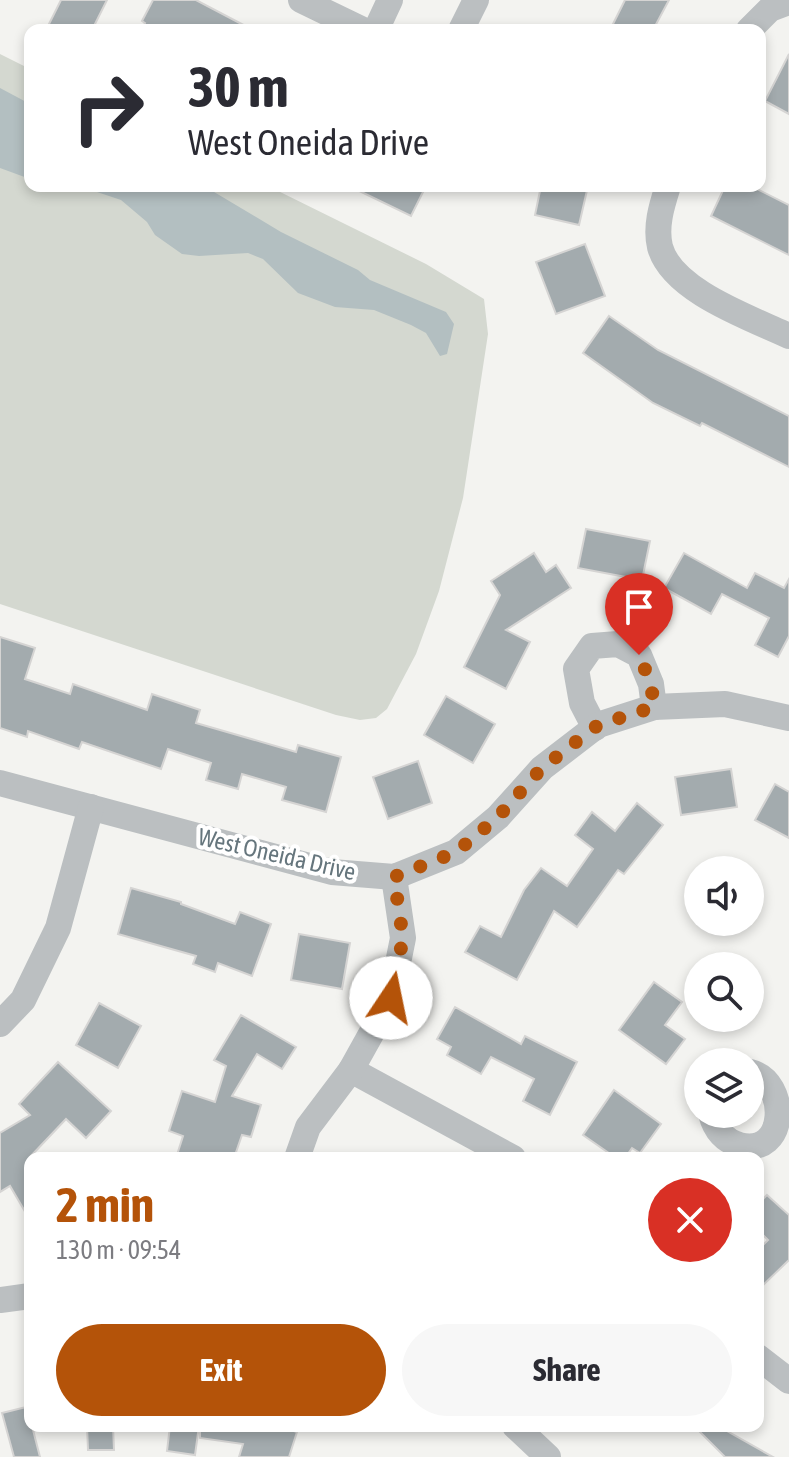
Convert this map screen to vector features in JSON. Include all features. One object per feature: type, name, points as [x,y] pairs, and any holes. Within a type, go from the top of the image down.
[{"type":"street","points":[[301,0],[351,24]]},
{"type":"street","points":[[379,24],[390,0]]},
{"type":"street","points":[[464,24],[476,0]]},
{"type":"street","points":[[755,24],[770,9],[789,2]]},
{"type":"street","points":[[666,192],[660,211],[660,248],[680,277],[695,290],[789,336]]},
{"type":"street","points":[[595,728],[582,703],[576,669],[592,646],[618,644],[639,655],[651,684],[654,707]]},
{"type":"street","name":"West Oneida Drive","points":[[0,783],[332,872],[394,877],[456,852],[498,817],[542,768],[595,728],[654,707],[725,704],[789,718]]},
{"type":"street","points":[[0,1024],[23,1000],[58,928],[91,807]]},
{"type":"street","points":[[299,1152],[308,1127],[351,1070],[391,998],[403,938],[394,877]]},
{"type":"street","points":[[351,1070],[502,1152]]},
{"type":"street","points":[[716,1128],[726,1150],[755,1146],[776,1134],[785,1112],[779,1088],[764,1077]]},
{"type":"street","points":[[0,1300],[24,1297]]},
{"type":"street","points":[[764,1362],[789,1381]]},
{"type":"street","points":[[521,1432],[548,1457]]},
{"type":"shaded area","points":[[0,54],[24,66],[24,192],[280,192],[426,264],[484,299],[488,334],[463,498],[439,591],[416,654],[387,709],[376,718],[360,720],[336,715],[0,604]]},
{"type":"shaded area","points":[[0,88],[24,101],[24,177],[0,168]]},
{"type":"shaded area","points":[[97,192],[214,192],[281,232],[358,270],[370,280],[446,312],[454,324],[447,354],[440,356],[426,333],[411,325],[374,310],[335,307],[298,293],[263,259],[248,253],[182,254],[155,235],[147,222],[121,200]]},
{"type":"building","points":[[61,0],[107,0],[95,24],[49,24]]},
{"type":"building","points":[[153,0],[196,0],[242,24],[144,24],[142,21]]},
{"type":"building","points":[[625,0],[669,0],[656,24],[613,24]]},
{"type":"building","points":[[789,54],[789,114],[766,99]]},
{"type":"building","points":[[361,192],[423,192],[411,216]]},
{"type":"building","points":[[540,192],[587,192],[579,225],[535,215]]},
{"type":"building","points":[[722,192],[763,192],[789,205],[789,255],[711,216]]},
{"type":"building","points":[[585,244],[605,296],[556,314],[536,262]]},
{"type":"building","points":[[609,316],[658,350],[789,416],[789,467],[702,423],[700,426],[653,403],[583,353]]},
{"type":"building","points":[[586,529],[650,541],[642,580],[578,568]]},
{"type":"building","points":[[534,553],[546,572],[556,565],[571,588],[506,630],[530,642],[506,689],[464,667],[500,595],[491,581]]},
{"type":"building","points":[[684,553],[747,588],[755,573],[784,588],[789,579],[789,636],[778,657],[755,645],[769,618],[722,594],[711,614],[664,588]]},
{"type":"building","points":[[0,637],[35,648],[25,679],[70,694],[73,684],[147,710],[152,694],[200,710],[196,723],[296,752],[298,745],[341,757],[326,812],[282,800],[286,787],[242,774],[238,789],[206,780],[211,763],[168,749],[161,769],[82,742],[79,749],[28,731],[27,737],[0,728]]},
{"type":"building","points":[[446,696],[495,724],[473,763],[424,735]]},
{"type":"building","points":[[418,761],[432,803],[388,819],[373,777]]},
{"type":"building","points":[[731,769],[737,807],[681,815],[675,777]]},
{"type":"building","points":[[775,784],[789,792],[789,838],[755,820]]},
{"type":"building","points":[[637,803],[663,825],[624,874],[618,870],[577,927],[554,911],[517,980],[465,952],[480,926],[501,937],[524,890],[541,868],[567,886],[593,849],[575,835],[592,812],[615,831]]},
{"type":"building","points":[[131,888],[181,902],[235,924],[240,912],[271,924],[252,976],[218,963],[215,972],[193,964],[196,956],[118,934]]},
{"type":"building","points":[[299,934],[350,943],[342,989],[291,980]]},
{"type":"building","points":[[654,982],[682,1002],[665,1025],[685,1039],[666,1064],[619,1030]]},
{"type":"building","points":[[99,1003],[141,1026],[118,1068],[76,1045]]},
{"type":"building","points":[[455,1007],[521,1044],[525,1036],[577,1062],[550,1115],[523,1101],[534,1079],[491,1057],[481,1074],[447,1055],[451,1047],[437,1039]]},
{"type":"building","points":[[241,1015],[296,1047],[282,1069],[257,1054],[232,1096],[261,1105],[251,1137],[242,1135],[236,1152],[178,1152],[183,1136],[169,1131],[182,1091],[215,1102],[226,1066],[214,1060]]},
{"type":"building","points":[[58,1062],[111,1111],[86,1138],[66,1119],[35,1152],[24,1152],[24,1210],[10,1186],[0,1192],[0,1133],[30,1115],[19,1104]]},
{"type":"building","points":[[614,1090],[661,1124],[641,1152],[632,1148],[629,1152],[607,1152],[583,1135]]},
{"type":"building","points":[[767,1195],[789,1215],[789,1260],[764,1284],[764,1244],[768,1240],[764,1236],[764,1198]]},
{"type":"building","points":[[24,1408],[24,1432],[34,1432],[40,1457],[14,1457],[2,1413]]},
{"type":"building","points":[[87,1432],[113,1432],[114,1450],[88,1450]]},
{"type":"building","points":[[169,1432],[198,1432],[195,1455],[167,1451]]},
{"type":"building","points":[[200,1432],[297,1432],[289,1457],[239,1457],[243,1444],[200,1438]]},
{"type":"building","points":[[700,1432],[729,1432],[773,1457],[725,1457]]},
{"type":"route","points":[[391,998],[403,938],[394,877],[456,852],[498,817],[542,768],[598,725],[654,707],[651,684],[639,655]]}]
